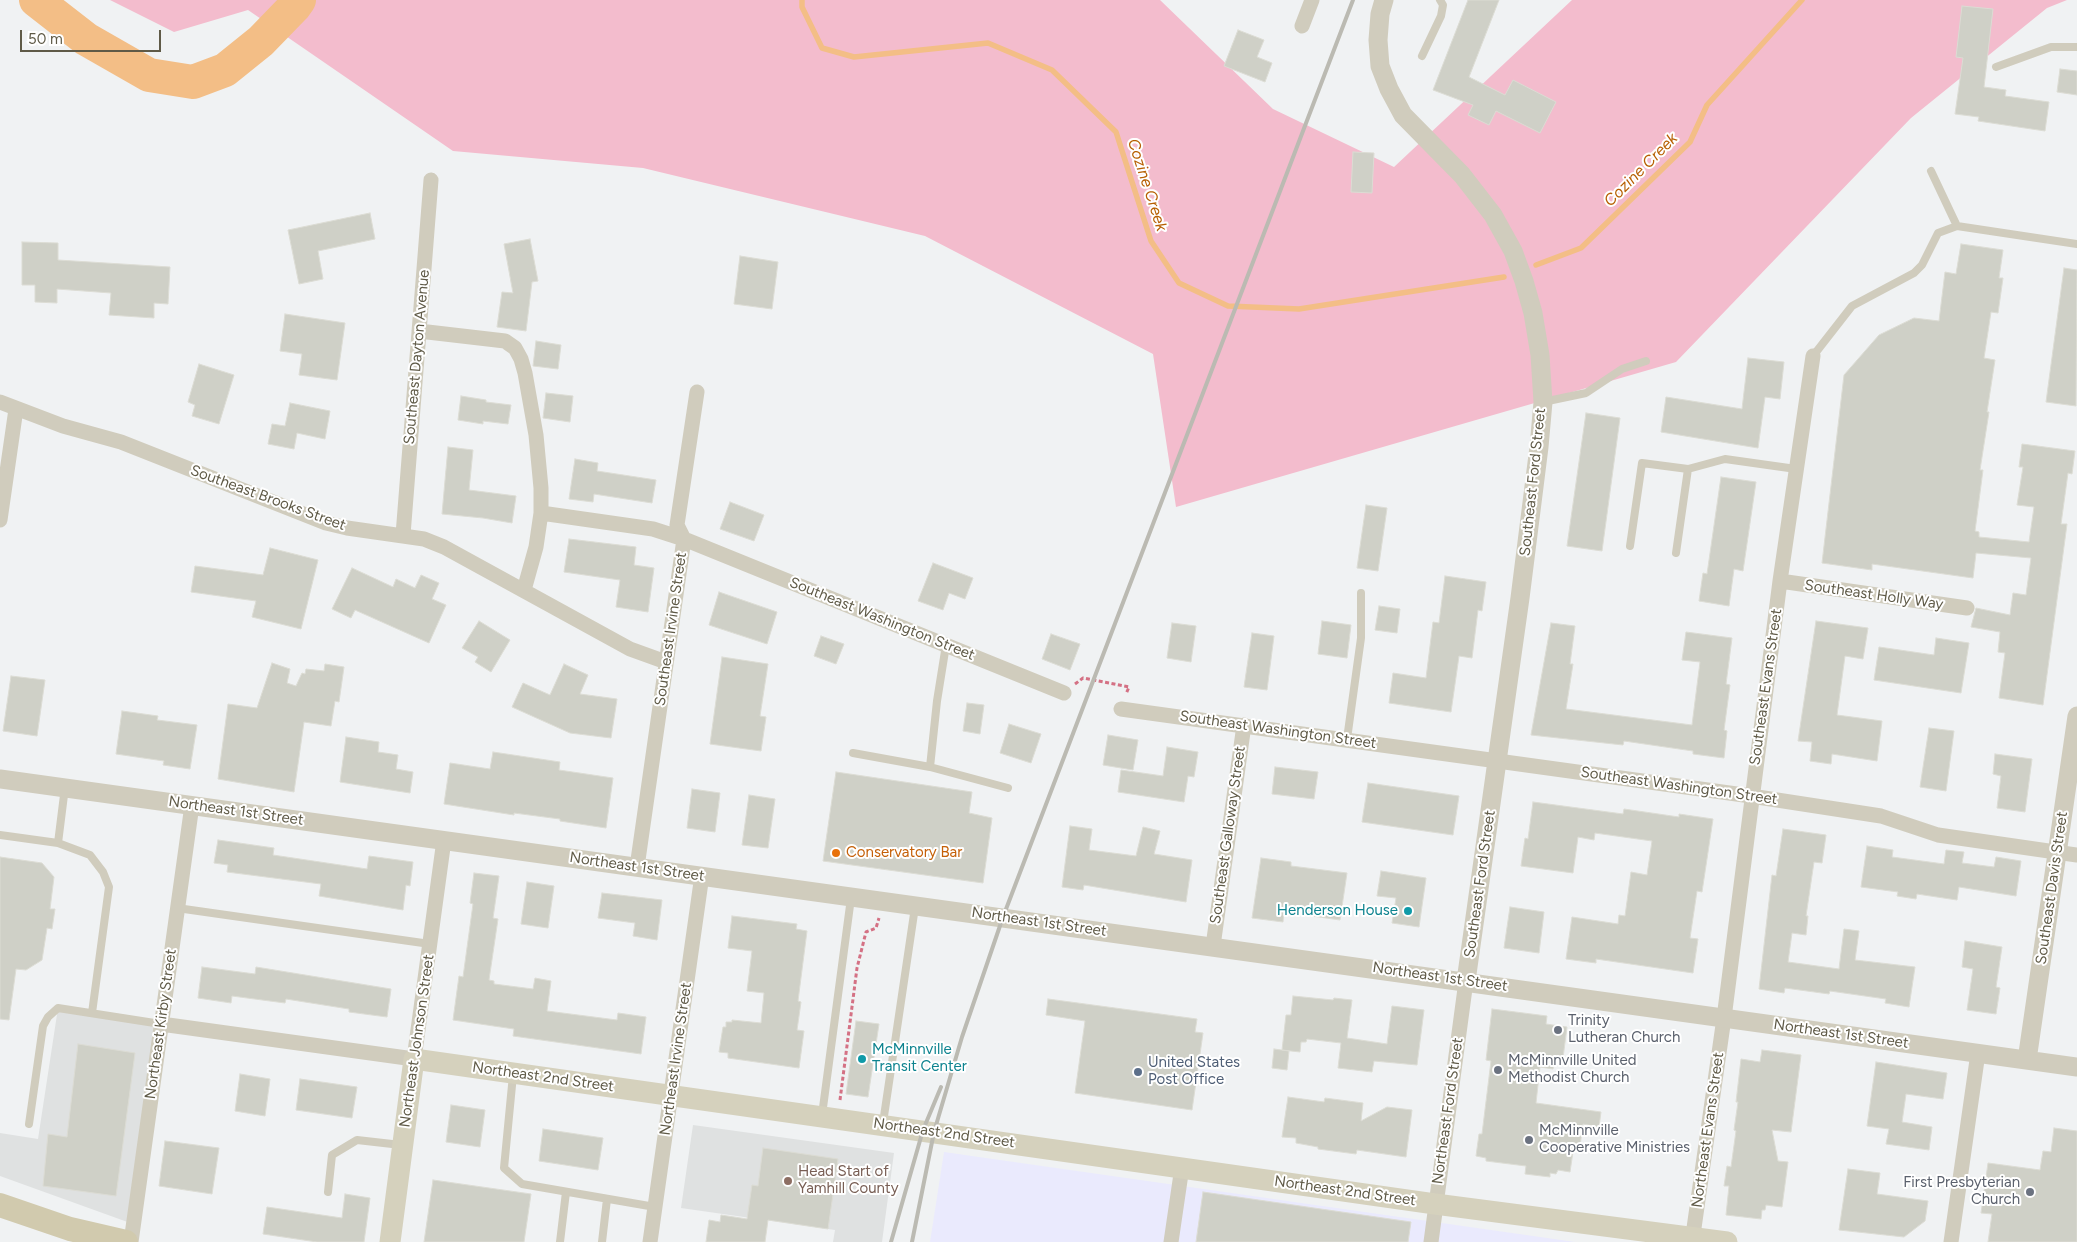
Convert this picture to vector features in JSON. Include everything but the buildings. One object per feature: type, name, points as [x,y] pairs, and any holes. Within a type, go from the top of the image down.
[{"type":"main road","name":"Northeast 2nd Street","points":[[414,1059],[1693,1240],[1726,1242]]},
{"type":"main road","name":"Northeast Johnson Street","points":[[390,1242],[414,1059]]},
{"type":"main road","points":[[0,1205],[70,1229],[126,1242]]},
{"type":"street","points":[[1302,26],[1312,0]]},
{"type":"street","name":"Southeast Ford Street","points":[[1384,0],[1380,14],[1378,40],[1380,66],[1388,89],[1402,115],[1462,175],[1493,215],[1513,251],[1533,313],[1540,355],[1543,402],[1540,446],[1466,980]]},
{"type":"street","name":"Southeast Dayton Avenue","points":[[403,535],[431,180]]},
{"type":"street","points":[[419,331],[505,341],[515,348],[525,373],[540,466],[541,513],[536,547],[524,590]]},
{"type":"street","name":"Southeast Evans Street","points":[[1724,1018],[1751,796],[1813,356]]},
{"type":"street","name":"Southeast Irvine Street","points":[[636,866],[684,539],[677,525],[697,392]]},
{"type":"street","name":"Southeast Brooks Street","points":[[0,402],[63,426],[121,442],[326,523],[347,528],[424,539],[444,547],[630,649],[666,662]]},
{"type":"street","points":[[0,520],[16,409]]},
{"type":"street","name":"Southeast Washington Street","points":[[541,513],[653,529],[684,539],[1064,694]]},
{"type":"street","name":"Southeast Holly Way","points":[[1780,581],[1967,608]]},
{"type":"street","name":"Southeast Washington Street","points":[[1121,709],[1751,796],[1881,816],[1938,835],[2077,855]]},
{"type":"street","name":"Southeast Davis Street","points":[[2027,1060],[2077,716]]},
{"type":"street","name":"Southeast Galloway Street","points":[[1213,946],[1244,725]]},
{"type":"street","name":"Northeast 1st Street","points":[[0,778],[2077,1066]]},
{"type":"street","name":"Northeast Kirby Street","points":[[131,1242],[192,805]]},
{"type":"street","name":"Northeast Johnson Street","points":[[414,1059],[444,840]]},
{"type":"street","name":"Northeast Irvine Street","points":[[650,1242],[702,875]]},
{"type":"street","name":"Northeast Ford Street","points":[[1431,1242],[1466,980]]},
{"type":"street","name":"Northeast Evans Street","points":[[1693,1240],[1724,1018]]},
{"type":"street","name":"Northeast 2nd Street","points":[[161,1024],[414,1059]]},
{"type":"street","points":[[1951,1242],[1978,1053]]},
{"type":"street","points":[[1171,1242],[1182,1167]]},
{"type":"lane","points":[[1422,56],[1441,16],[1443,5],[1440,0]]},
{"type":"lane","points":[[1996,67],[2051,47],[2077,47]]},
{"type":"lane","points":[[1931,171],[1958,226]]},
{"type":"lane","points":[[1813,356],[1852,306],[1914,273],[1922,265],[1938,233],[1958,226],[2077,244]]},
{"type":"lane","points":[[1543,402],[1586,393],[1622,369],[1646,361]]},
{"type":"lane","points":[[1630,546],[1642,463],[1688,469],[1725,459],[1796,469]]},
{"type":"lane","points":[[1676,553],[1688,469]]},
{"type":"lane","points":[[1347,740],[1361,638],[1361,593]]},
{"type":"lane","points":[[930,767],[937,701],[946,645]]},
{"type":"lane","points":[[853,753],[930,767],[1008,788]]},
{"type":"lane","points":[[58,843],[65,788]]},
{"type":"lane","points":[[0,835],[58,843],[90,856],[103,872],[109,887],[92,1013]]},
{"type":"lane","points":[[822,1116],[851,896]]},
{"type":"lane","points":[[883,1125],[915,905]]},
{"type":"lane","points":[[177,908],[430,944]]},
{"type":"lane","points":[[29,1124],[43,1026],[48,1017],[58,1008],[161,1024]]},
{"type":"lane","points":[[513,1073],[504,1168],[522,1184],[655,1207]]},
{"type":"lane","points":[[328,1192],[332,1154],[357,1140],[403,1145]]},
{"type":"lane","points":[[560,1242],[566,1192]]},
{"type":"lane","points":[[602,1242],[607,1199]]},
{"type":"path","points":[[1064,694],[1083,678],[1128,687],[1121,709]]},
{"type":"path","points":[[848,1120],[840,1100],[857,968],[866,932],[876,928],[884,901]]},
{"type":"shaded area","points":[[110,0],[1160,0],[1273,109],[1394,167],[1572,0],[2067,0],[2047,8],[1911,118],[1676,362],[1176,507],[1153,354],[925,236],[643,168],[453,151],[248,10],[174,32]]},
{"type":"shaded area","points":[[58,1008],[161,1024],[133,1224],[0,1176],[0,1133],[38,1139]]},
{"type":"shaded area","name":"Head Start of Yamhill County","points":[[693,1125],[894,1153],[882,1242],[833,1242],[835,1230],[681,1208]]},
{"type":"shaded area","points":[[944,1152],[1575,1242],[930,1242]]},
{"type":"waterway","points":[[36,0],[86,39],[149,75],[193,82],[225,70],[261,41],[299,0]]},
{"type":"waterway","name":"Cozine Creek","points":[[802,0],[802,7],[822,48],[854,57],[988,43],[1052,70],[1116,132],[1151,241],[1179,283],[1228,306],[1299,309],[1504,277]]},
{"type":"waterway","name":"Cozine Creek","points":[[1536,265],[1581,248],[1690,142],[1707,105],[1802,0]]},
{"type":"railway","points":[[912,1242],[934,1132],[962,1037],[1003,917],[1353,0]]},
{"type":"railway","points":[[891,1242],[923,1130],[941,1087]]},
{"type":"place","name":"Conservatory Bar","points":[[836,853]]},
{"type":"place","name":"Henderson House","points":[[1408,911]]},
{"type":"place","name":"Trinity Lutheran Church","points":[[1558,1030]]},
{"type":"place","name":"McMinnville Transit Center","points":[[862,1059]]},
{"type":"place","name":"McMinnville United Methodist Church","points":[[1498,1070]]},
{"type":"place","name":"United States Post Office","points":[[1138,1072]]},
{"type":"place","name":"McMinnville Cooperative Ministries","points":[[1529,1140]]},
{"type":"place","name":"Head Start of Yamhill County","points":[[788,1181]]},
{"type":"place","name":"First Presbyterian Church","points":[[2030,1192]]}]
